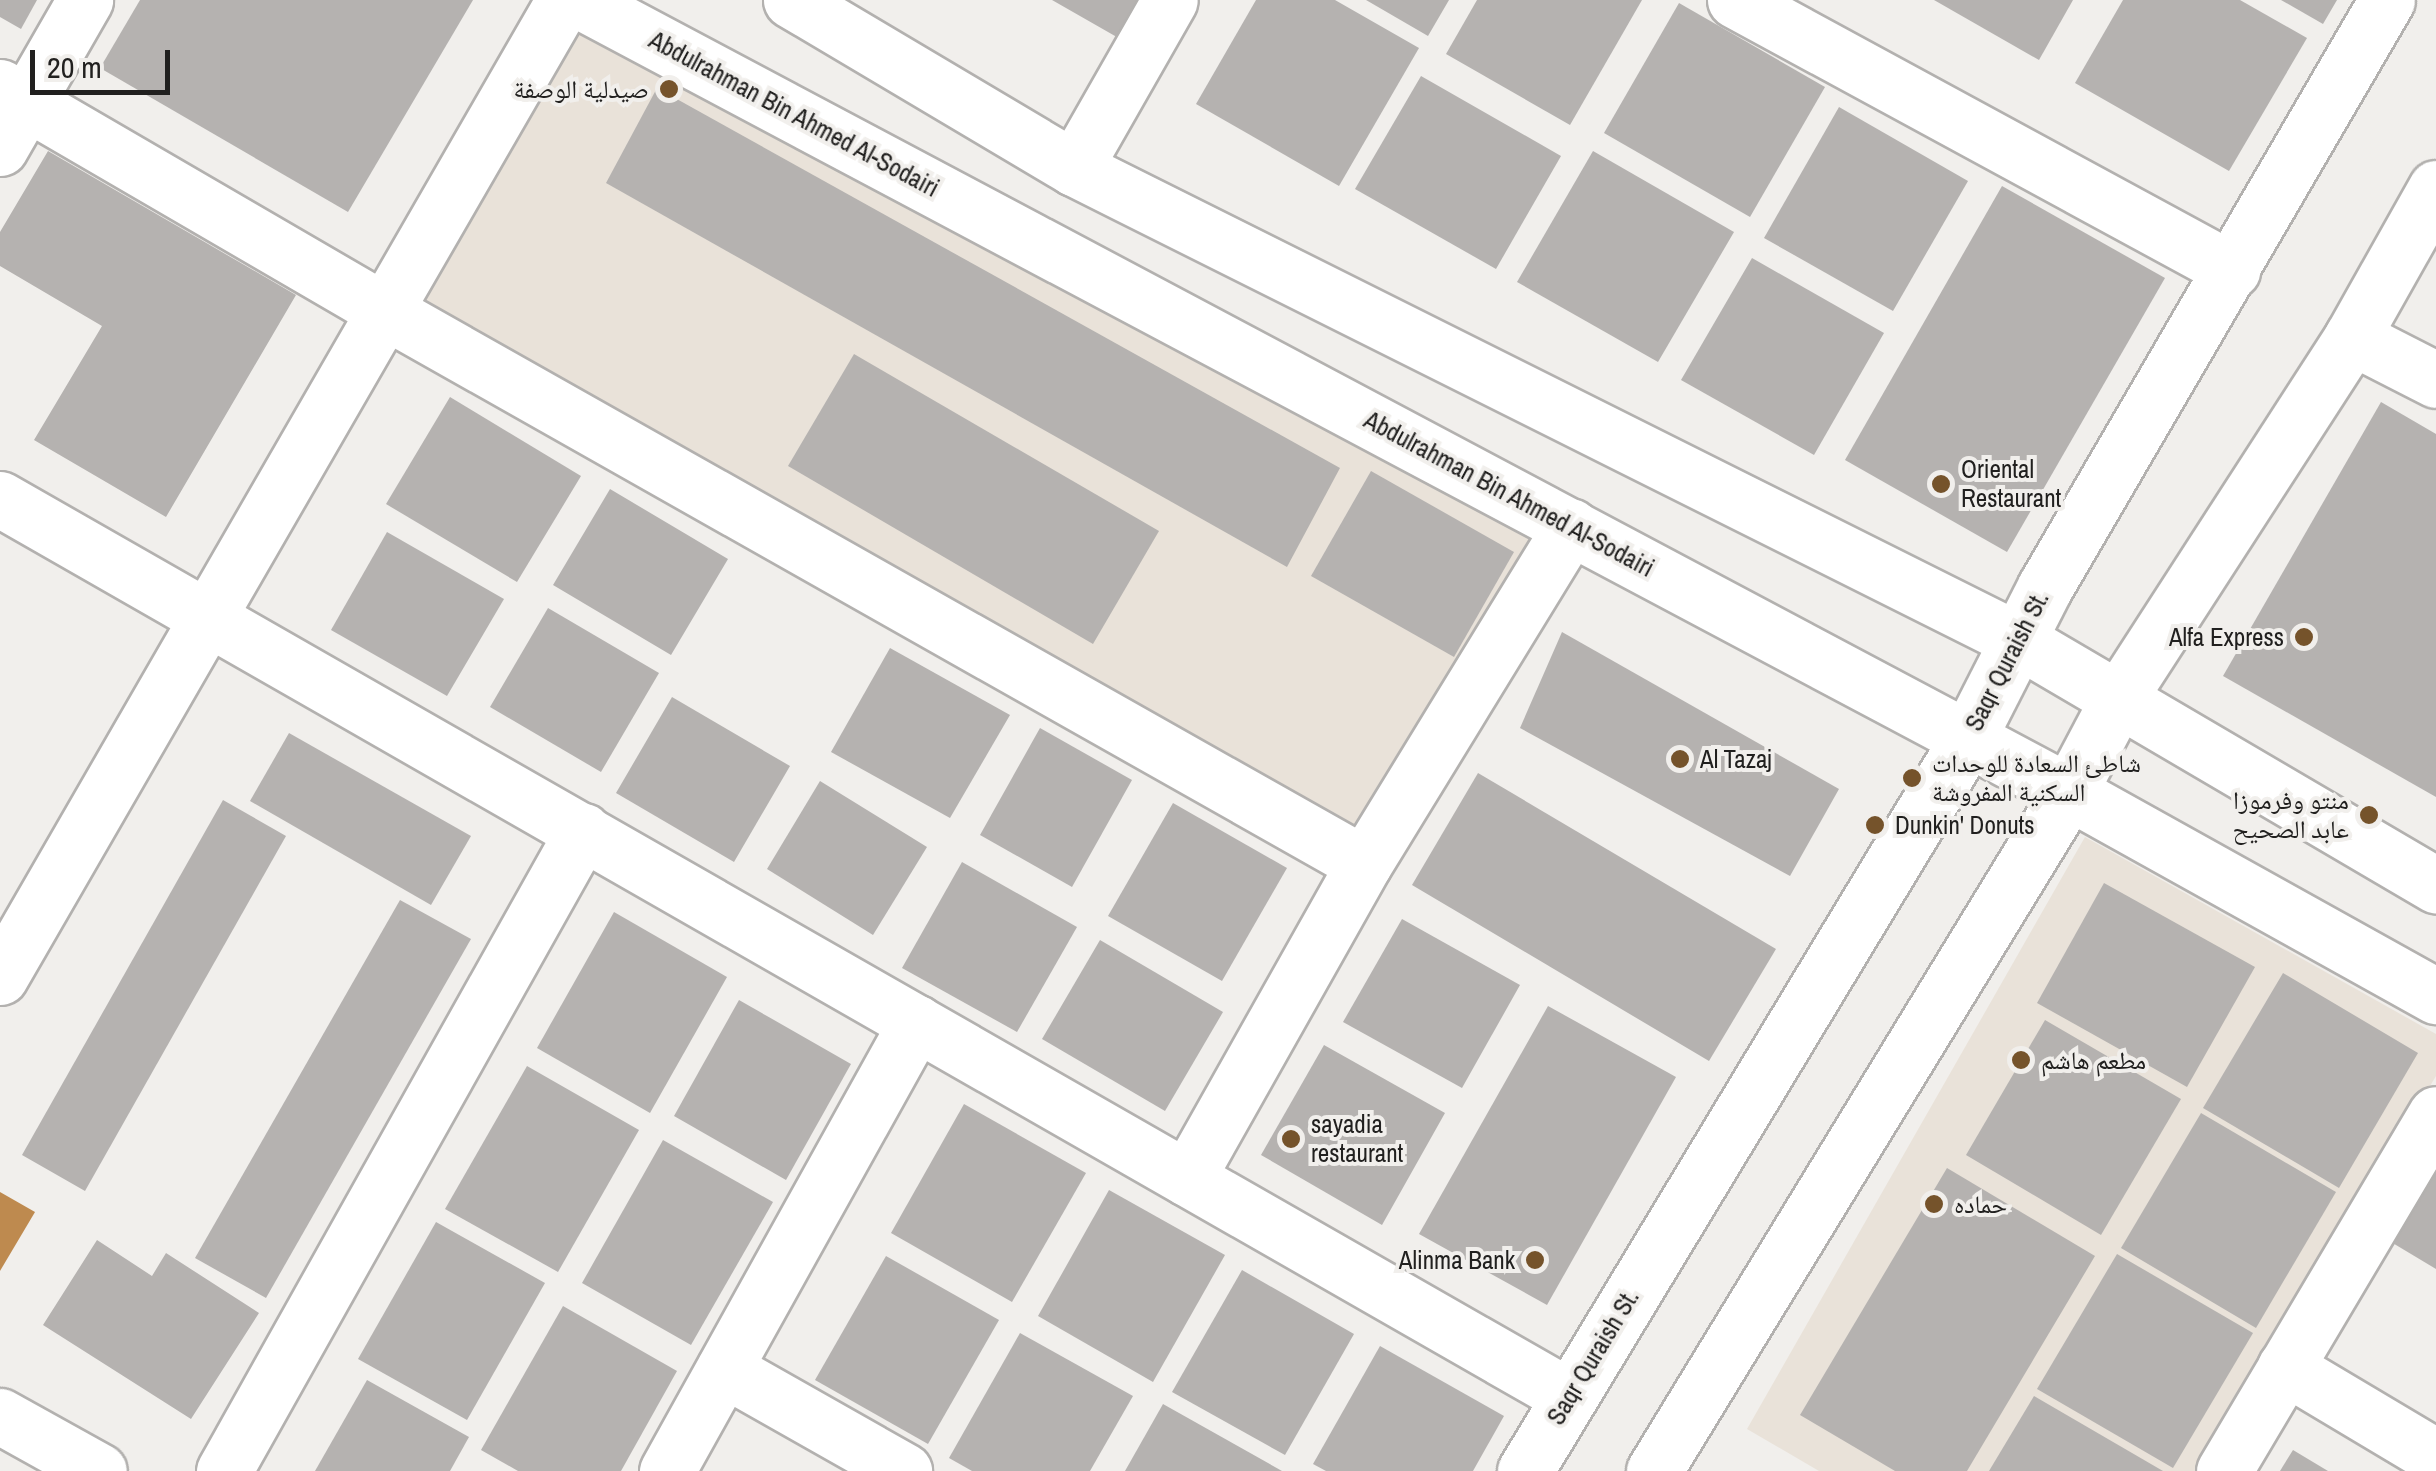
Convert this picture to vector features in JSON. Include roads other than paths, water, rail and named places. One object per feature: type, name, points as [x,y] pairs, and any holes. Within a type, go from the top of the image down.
[{"type":"street","points":[[85,0],[9,112],[385,311],[1364,864]]},
{"type":"street","points":[[0,977],[564,0]]},
{"type":"street","name":"Abdulrahman Bin Ahmed Al-Sodairi","points":[[578,0],[2069,792],[2436,996]]},
{"type":"street","points":[[791,0],[1074,168],[2018,640],[2436,885]]},
{"type":"street","points":[[1074,168],[1170,0]]},
{"type":"street","points":[[1734,0],[1813,19],[2232,270]]},
{"type":"street","name":"Saqr Quraish St.","points":[[1525,1471],[1967,740],[2018,640],[2387,0]]},
{"type":"street","points":[[1675,1465],[2069,792],[2118,699],[2352,337],[2436,188]]},
{"type":"street","points":[[2352,337],[2436,380]]},
{"type":"street","points":[[0,498],[1568,1396]]},
{"type":"street","points":[[1187,1178],[1364,864],[1571,526]]},
{"type":"street","points":[[224,1471],[583,830]]},
{"type":"street","points":[[668,1471],[916,1022]]},
{"type":"street","points":[[2224,1471],[2436,1114]]},
{"type":"street","points":[[2285,1367],[2436,1457]]},
{"type":"street","points":[[724,1370],[904,1471]]},
{"type":"street","points":[[0,1416],[99,1471]]},
{"type":"place","name":"صيدلية الوصفة","points":[[669,89]]},
{"type":"place","name":"Oriental Restaurant","points":[[1941,484]]},
{"type":"place","name":"Alfa Express","points":[[2304,637]]},
{"type":"place","name":"Al Tazaj","points":[[1680,759]]},
{"type":"place","name":"شاطئ السعادة للوحدات السكنية المفروشة","points":[[1912,778]]},
{"type":"place","name":"منتو وفرموزا عابد الصحيح","points":[[2369,815]]},
{"type":"place","name":"Dunkin' Donuts","points":[[1875,825]]},
{"type":"place","name":"مطعم هاشم","points":[[2021,1060]]},
{"type":"place","name":"sayadia restaurant","points":[[1291,1139]]},
{"type":"place","name":"حماده","points":[[1934,1204]]},
{"type":"place","name":"Alinma Bank","points":[[1535,1260]]}]
